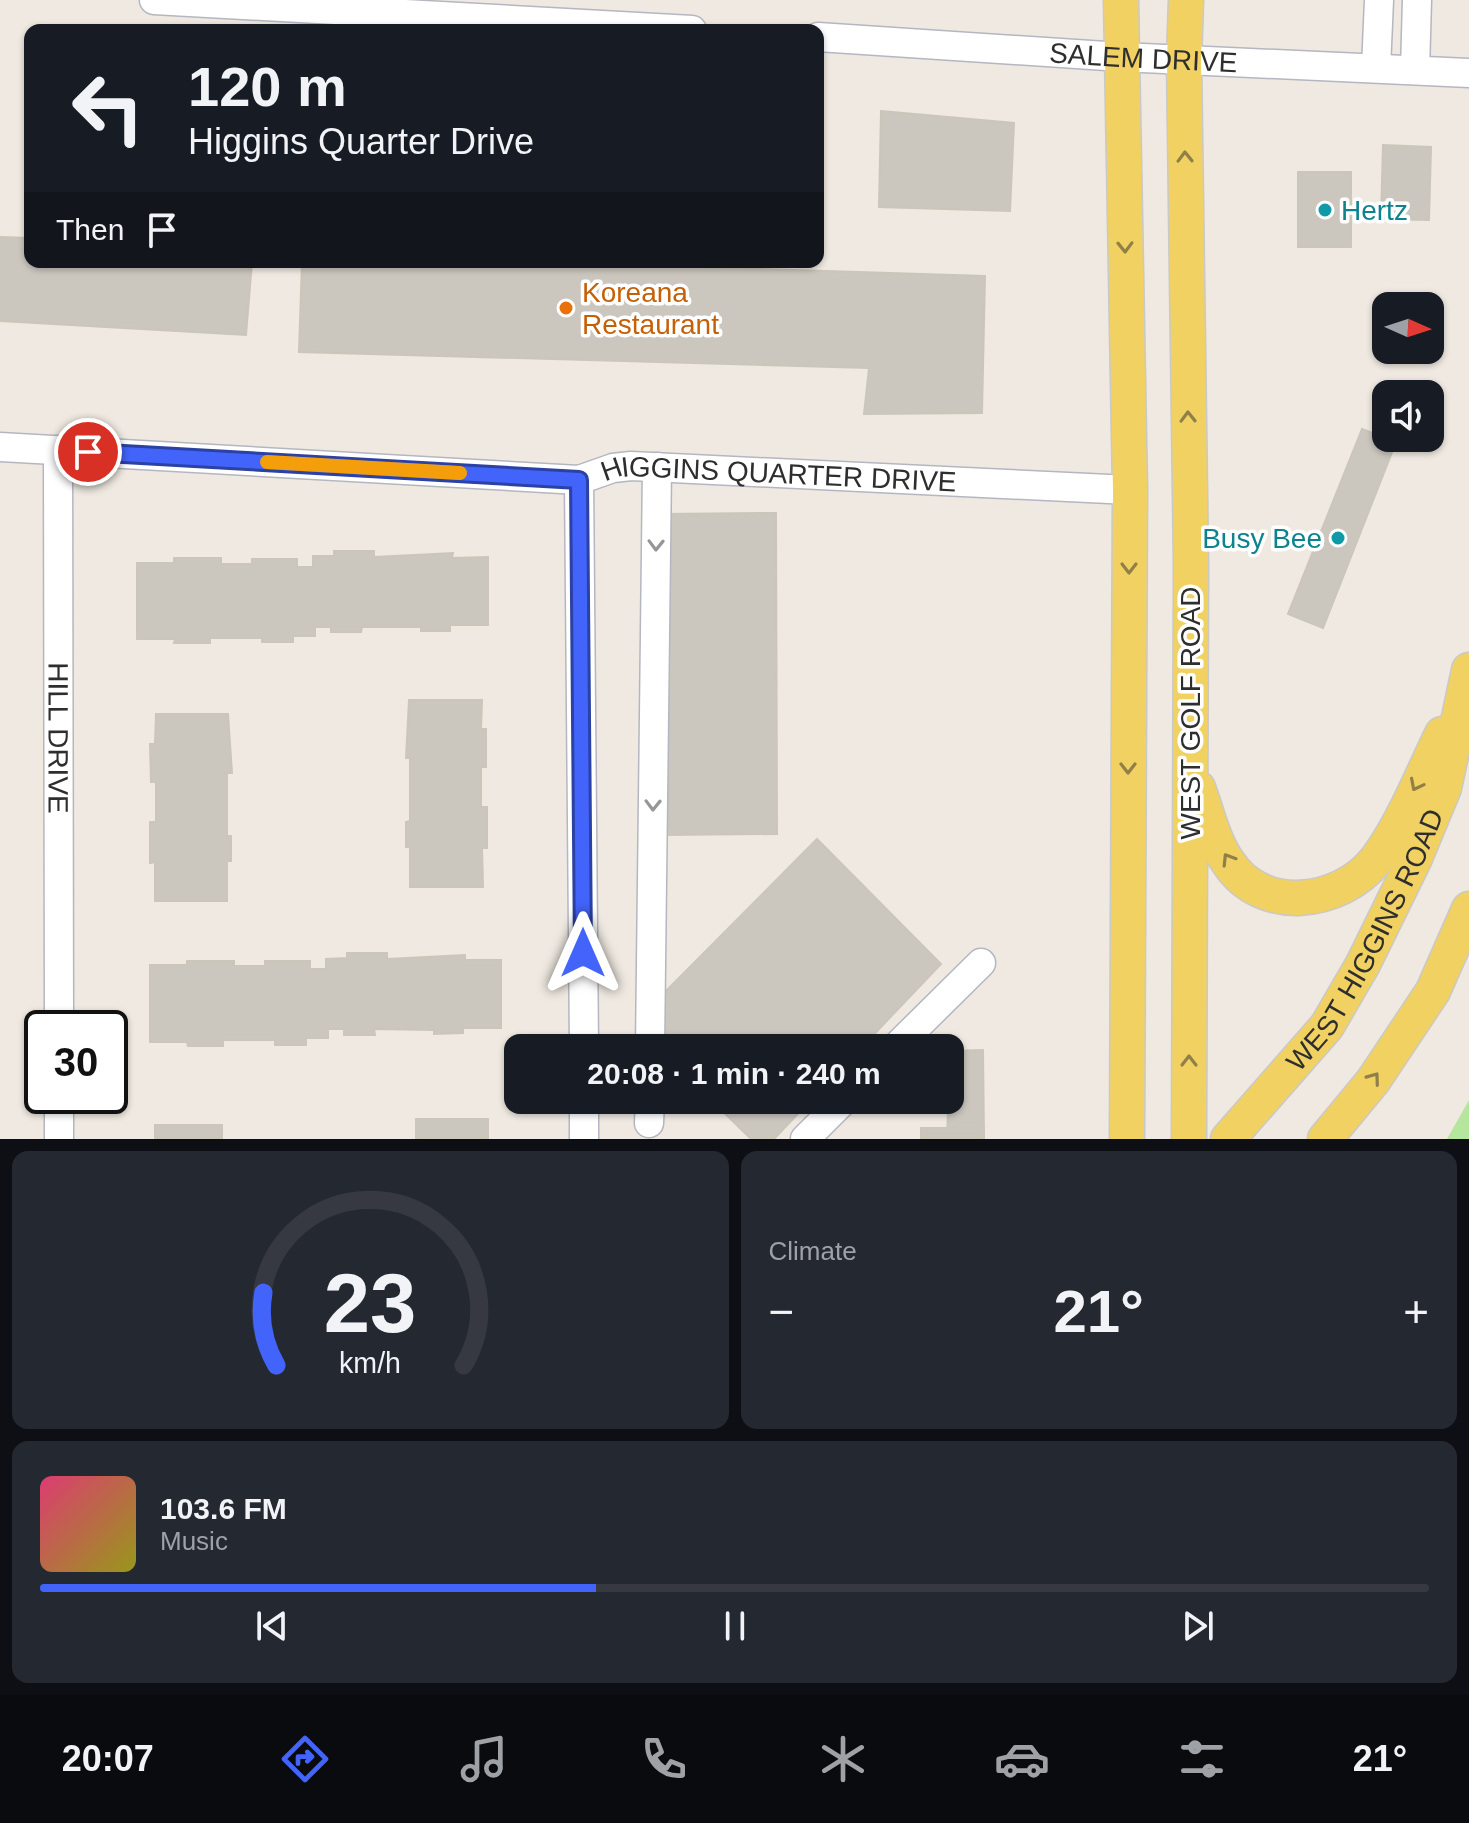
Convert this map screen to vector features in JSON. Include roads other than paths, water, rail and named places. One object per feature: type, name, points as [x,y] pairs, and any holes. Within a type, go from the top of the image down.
[{"type":"main road","points":[[1121,0],[1130,490],[1127,1139]]},
{"type":"main road","name":"WEST GOLF ROAD","points":[[1186,0],[1184,60],[1191,565],[1189,1139]]},
{"type":"main road","points":[[1190,764],[1218,841],[1228,862],[1239,875],[1251,885],[1287,898],[1306,900],[1323,897],[1341,888],[1374,862],[1388,843],[1467,680]]},
{"type":"main road","name":"WEST HIGGINS ROAD","points":[[1228,1139],[1327,1026],[1363,964],[1415,858],[1444,788],[1467,680]]},
{"type":"main road","points":[[1325,1139],[1373,1081],[1433,991],[1469,909]]},
{"type":"street","points":[[154,0],[459,8],[628,24]]},
{"type":"street","points":[[1376,68],[1379,0]]},
{"type":"street","points":[[1415,70],[1417,0]]},
{"type":"street","name":"SALEM DRIVE","points":[[824,37],[1121,57],[1469,73]]},
{"type":"street","name":"HIGGINS QUARTER DRIVE","points":[[0,447],[579,480],[613,468],[657,467],[1130,490]]},
{"type":"street","name":"HILL DRIVE","points":[[58,450],[59,1010]]},
{"type":"street","points":[[650,1034],[657,467]]},
{"type":"street","points":[[579,480],[584,1034]]},
{"type":"street","points":[[909,1034],[981,963]]},
{"type":"street","points":[[59,1114],[59,1139]]},
{"type":"street","points":[[584,1114],[584,1139]]},
{"type":"street","points":[[805,1139],[830,1114]]},
{"type":"place","name":"Hertz","points":[[1325,210]]},
{"type":"place","name":"Koreana Restaurant","points":[[566,308]]},
{"type":"place","name":"Busy Bee","points":[[1338,538]]}]
